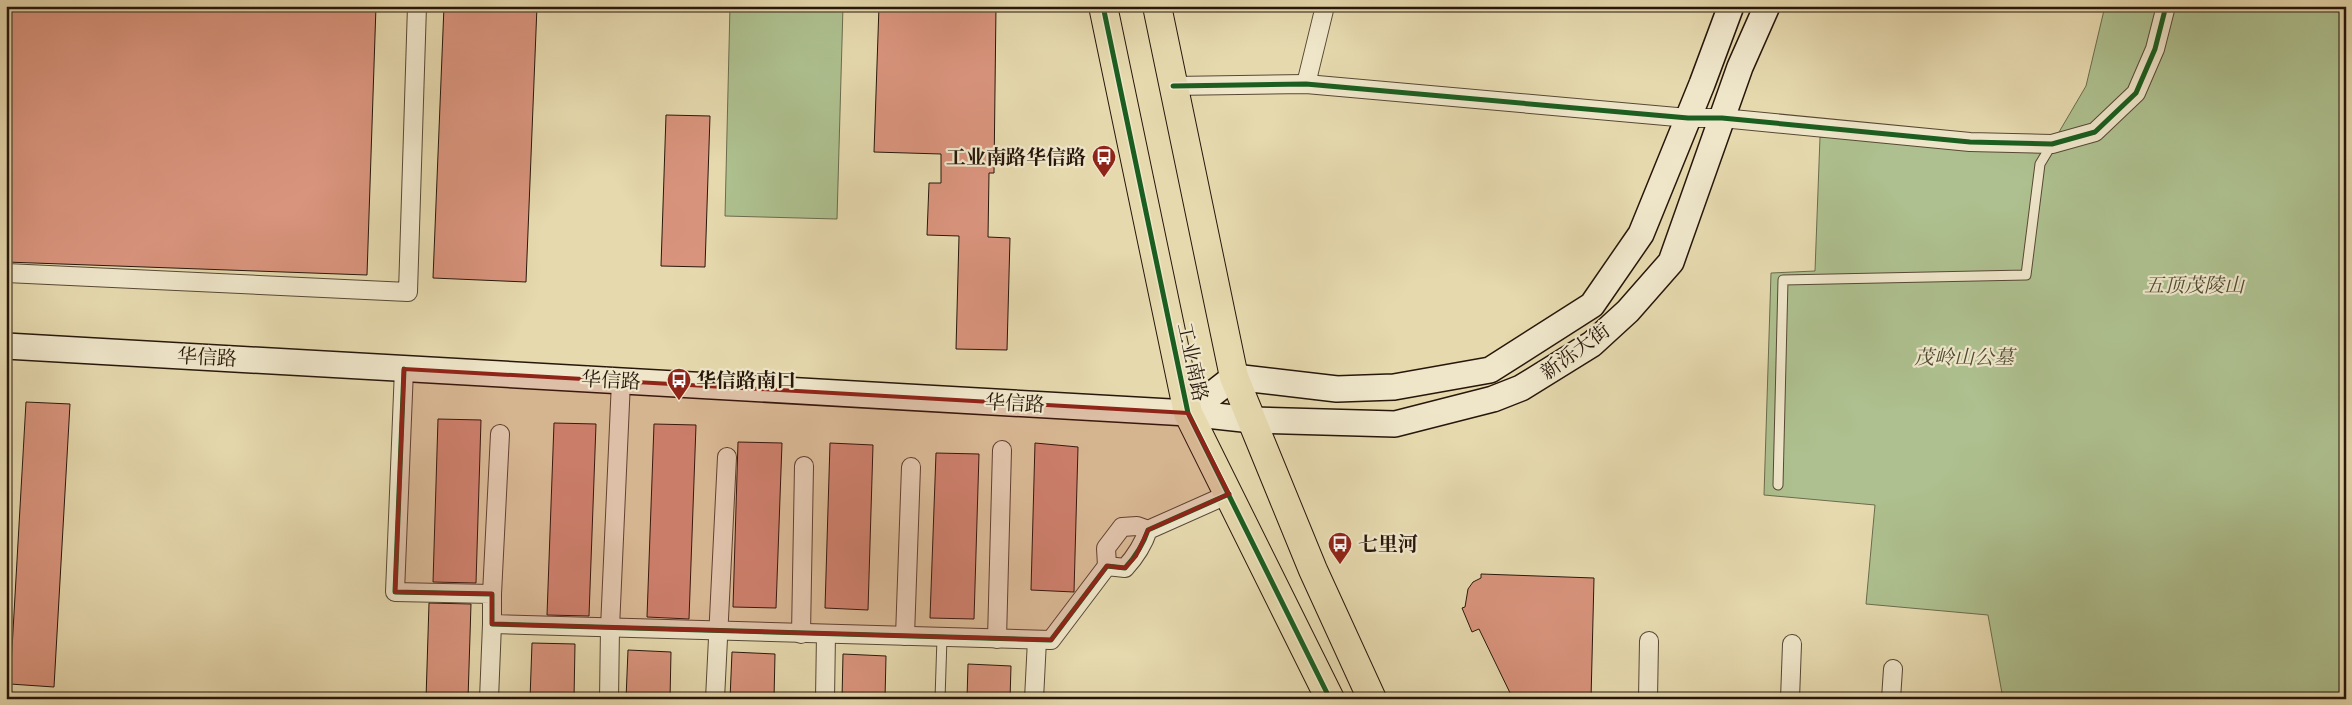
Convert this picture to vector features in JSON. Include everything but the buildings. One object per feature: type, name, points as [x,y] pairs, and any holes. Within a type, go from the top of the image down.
[{"type":"main road","name":"工业南路","points":[[1103,6],[1188,413],[1330,699]]},
{"type":"main road","name":"工业南路","points":[[1157,6],[1234,377],[1313,570],[1372,699]]},
{"type":"main road","name":"新泺大街","points":[[1234,377],[1337,389],[1394,387],[1490,370],[1592,305],[1641,234],[1688,118],[1730,6]]},
{"type":"main road","name":"新泺大街","points":[[1188,413],[1252,420],[1395,424],[1493,399],[1521,388],[1592,344],[1628,311],[1671,262],[1740,67],[1768,6]]},
{"type":"main road","name":"华信路","points":[[6,346],[1188,413]]},
{"type":"main road","points":[[1188,413],[1234,377]]},
{"type":"street","points":[[6,273],[408,292],[417,6]]},
{"type":"street","points":[[1306,84],[1325,6]]},
{"type":"street","points":[[1173,86],[1306,84],[1688,118],[1722,118],[1970,142],[2052,144],[2095,132],[2136,93],[2155,49],[2166,6]]},
{"type":"street","points":[[404,369],[395,592],[492,594]]},
{"type":"street","points":[[609,699],[610,628],[622,381]]},
{"type":"street","points":[[489,699],[500,434]]},
{"type":"street","points":[[997,639],[1002,450]]},
{"type":"street","points":[[715,699],[727,457]]},
{"type":"street","points":[[801,634],[804,466]]},
{"type":"street","points":[[905,636],[912,466]]},
{"type":"street","points":[[492,624],[1051,640],[1107,566],[1106,548],[1122,528],[1137,526],[1148,530],[1229,494]]},
{"type":"street","points":[[1107,566],[1125,568],[1144,543],[1148,530]]},
{"type":"street","points":[[825,699],[826,634]]},
{"type":"street","points":[[1034,699],[1037,640]]},
{"type":"street","points":[[1648,699],[1649,641]]},
{"type":"street","points":[[1790,699],[1792,644]]},
{"type":"street","points":[[1891,699],[1893,669]]},
{"type":"lane","points":[[1778,485],[1782,280],[2026,275],[2040,164],[2052,144]]},
{"type":"lane","points":[[940,699],[942,638]]},
{"type":"highlighted area","points":[[404,369],[1188,413],[1229,494],[1148,530],[1136,556],[1125,568],[1107,566],[1051,640],[492,624],[492,594],[395,592]]},
{"type":"green space","points":[[730,6],[843,6],[837,219],[725,216]]},
{"type":"green space","name":"五顶茂陵山","points":[[2105,6],[2346,6],[2346,699],[2003,699],[1988,615],[1866,604],[1875,505],[1764,495],[1771,273],[1815,271],[1820,137],[2052,144],[2086,86]]},
{"type":"cycle path","points":[[1103,6],[1188,413],[1330,699]]},
{"type":"cycle path","points":[[1173,86],[1306,84],[1688,118],[1722,118],[1970,142],[2052,144],[2095,132],[2136,93],[2155,49],[2166,6]]},
{"type":"cycle path","points":[[404,369],[395,592],[492,594],[492,624],[1051,640],[1107,566],[1125,568],[1129,564],[1136,555],[1148,530],[1229,494]]},
{"type":"place","name":"工业南路华信路","points":[[1104,178]]},
{"type":"place","name":"华信路南口","points":[[679,401]]},
{"type":"place","name":"七里河","points":[[1340,565]]},
{"type":"park label","name":"茂岭山公墓","points":[[1964,357]]}]
